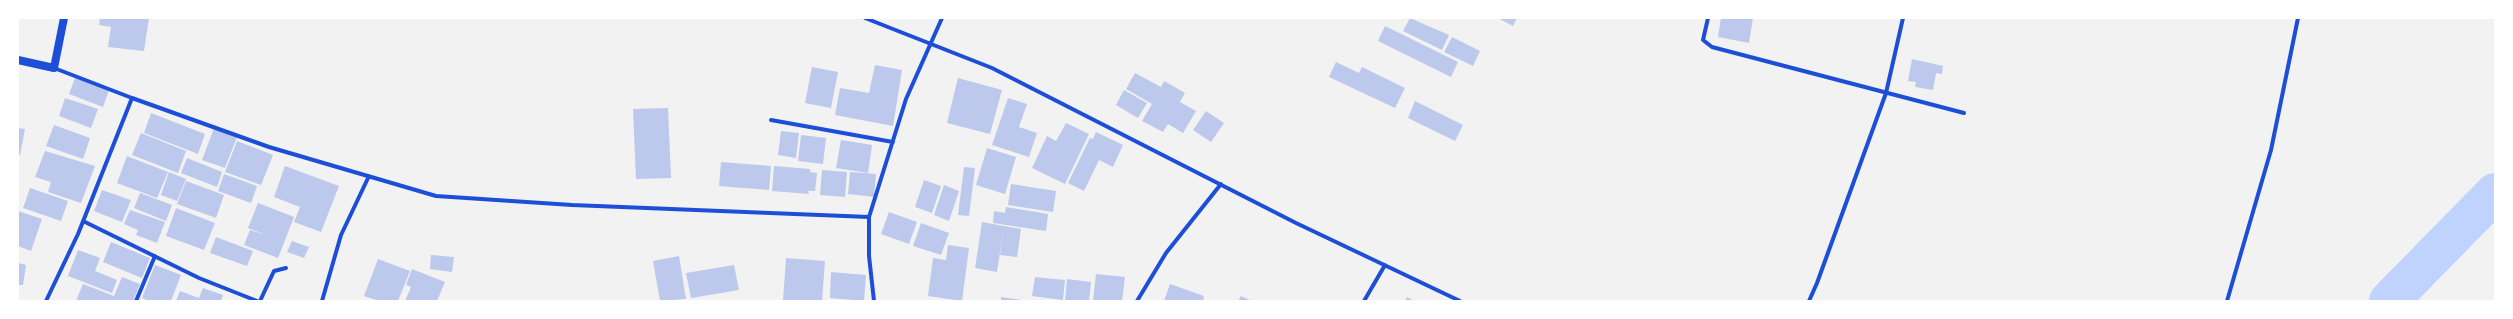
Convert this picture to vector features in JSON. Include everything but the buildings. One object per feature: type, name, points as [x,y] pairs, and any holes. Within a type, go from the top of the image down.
[{"type":"main road","points":[[18,60],[54,68],[64,18]]},
{"type":"street","points":[[865,18],[931,42],[992,68],[1221,184],[1460,301]]},
{"type":"street","points":[[874,301],[869,256],[869,217],[906,99],[942,18]]},
{"type":"street","points":[[1708,18],[1703,40],[1712,47],[1964,113]]},
{"type":"street","points":[[1809,301],[1817,283],[1886,93],[1903,18]]},
{"type":"street","points":[[2227,301],[2271,150],[2298,18]]},
{"type":"street","points":[[54,68],[132,98],[269,147],[436,196],[572,205],[869,217]]},
{"type":"street","points":[[46,301],[83,221],[132,98]]},
{"type":"street","points":[[771,120],[893,142]]},
{"type":"street","points":[[322,301],[341,235],[369,176]]},
{"type":"street","points":[[1137,301],[1166,253],[1221,184]]},
{"type":"street","points":[[83,221],[199,278],[257,301]]},
{"type":"street","points":[[136,301],[155,256]]},
{"type":"street","points":[[1364,301],[1385,265]]},
{"type":"street","points":[[260,301],[274,271],[286,268]]},
{"type":"waterway","points":[[2389,301],[2495,193]]}]
